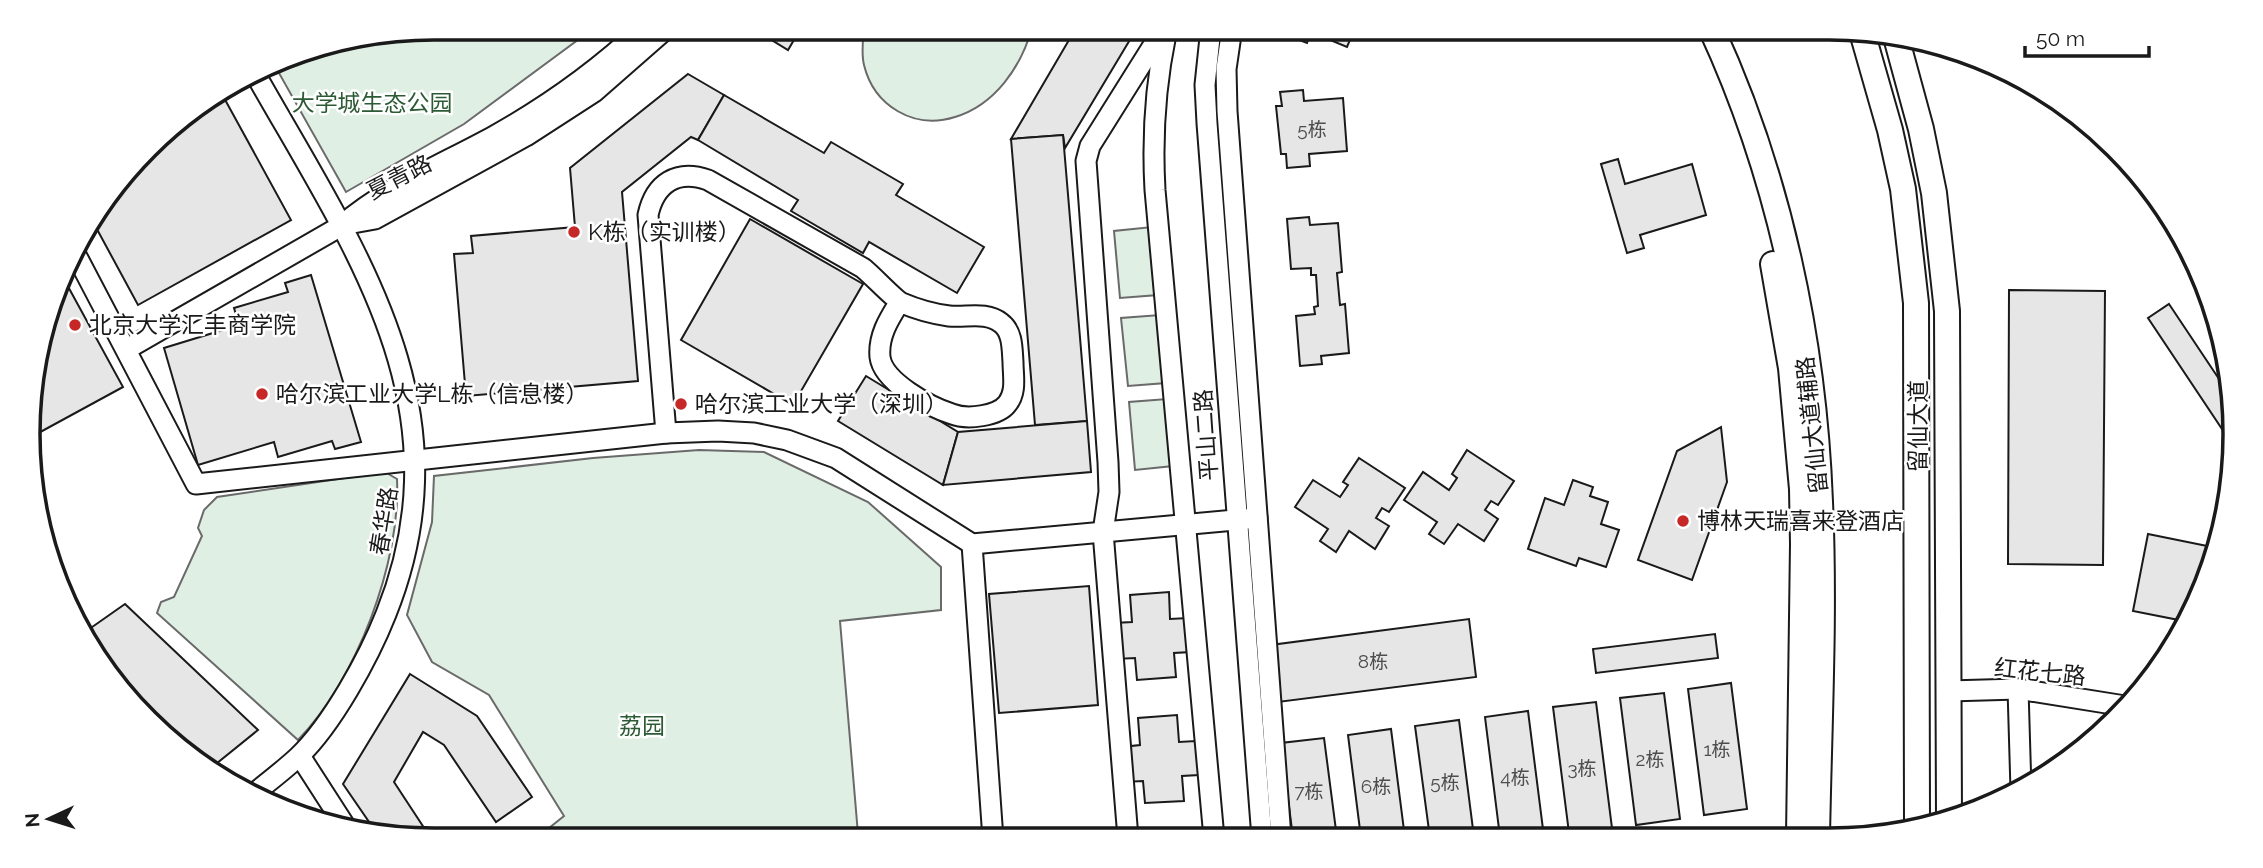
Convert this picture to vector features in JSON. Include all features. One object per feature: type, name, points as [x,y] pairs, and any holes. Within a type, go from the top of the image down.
[{"type":"main road","name":"留仙大道辅路","points":[[1699,40],[1721,94],[1759,208],[1771,256],[1791,368],[1800,463],[1803,544],[1799,828]]},
{"type":"main road","name":"留仙大道辅路","points":[[1716,40],[1732,77],[1769,188],[1788,259],[1805,349],[1816,441],[1821,523],[1817,828]]},
{"type":"main road","name":"留仙大道","points":[[1865,42],[1890,130],[1903,189],[1916,303],[1917,817]]},
{"type":"main road","name":"留仙大道","points":[[1899,47],[1922,129],[1934,193],[1944,274],[1949,390],[1949,809]]},
{"type":"street","name":"夏青路","points":[[341,226],[365,205],[496,135],[548,103],[629,40]]},
{"type":"street","name":"夏青路","points":[[341,226],[375,219],[526,136],[594,92],[653,40]]},
{"type":"street","points":[[1127,828],[1103,532],[1109,492],[1086,161],[1090,146],[1158,40]]},
{"type":"street","points":[[1164,40],[1153,140],[1213,828]]},
{"type":"street","name":"平山二路","points":[[1210,40],[1205,85],[1207,122],[1280,828]]},
{"type":"street","name":"平山二路","points":[[1230,40],[1226,69],[1227,111],[1262,828]]},
{"type":"street","name":"春华路","points":[[260,81],[367,274],[399,358],[414,430],[415,461],[415,502],[407,549],[395,592],[380,629],[356,677],[328,721],[300,756],[261,788]]},
{"type":"street","points":[[666,433],[648,215],[650,205],[667,182],[680,175],[708,180],[863,268],[878,279],[899,303],[950,316],[984,315],[1002,323],[1012,338],[1014,389],[1009,402],[999,412],[953,415],[902,388],[889,376],[880,359],[880,342],[887,321],[899,303]]},
{"type":"street","points":[[127,349],[341,226]]},
{"type":"street","points":[[80,262],[197,484],[666,433],[730,432],[787,439],[836,458],[972,544],[1247,519]]},
{"type":"street","points":[[972,544],[992,828]]},
{"type":"street","points":[[2018,689],[2021,778]]},
{"type":"street","name":"红花七路","points":[[1949,691],[2018,689],[2115,704]]},
{"type":"street","points":[[300,756],[339,816]]},
{"type":"green space","name":"大学城生态公园","points":[[578,40],[464,124],[346,192],[278,72],[332,54],[408,41]]},
{"type":"green space","points":[[863,40],[1028,40],[1013,70],[994,94],[969,111],[940,120],[911,117],[886,103],[869,80]]},
{"type":"green space","points":[[1152,227],[1158,295],[1120,298],[1114,231]]},
{"type":"green space","points":[[1160,315],[1166,383],[1128,386],[1121,318]]},
{"type":"green space","points":[[1167,399],[1173,466],[1135,470],[1129,402]]},
{"type":"green space","name":"荔园","points":[[699,450],[764,452],[868,502],[941,567],[941,610],[840,621],[857,828],[549,828],[564,816],[489,695],[432,662],[407,615],[432,522],[434,476],[593,458]]},
{"type":"green space","points":[[385,472],[397,479],[396,512],[383,583],[356,653],[319,715],[298,740],[157,613],[161,602],[174,597],[202,536],[198,528],[204,510],[217,497]]},
{"type":"building","points":[[772,40],[794,40],[788,50]]},
{"type":"building","points":[[1069,40],[1130,40],[1065,148],[1063,135],[1011,139]]},
{"type":"building","points":[[1330,40],[1350,40],[1347,47]]},
{"type":"building","name":"K栋（实训楼）","points":[[688,74],[724,95],[698,140],[691,137],[622,192],[638,381],[466,396],[454,254],[473,253],[471,236],[575,227],[570,168]]},
{"type":"building","points":[[1303,90],[1304,101],[1343,98],[1347,151],[1309,154],[1310,166],[1287,168],[1286,154],[1281,154],[1276,106],[1282,106],[1280,92]]},
{"type":"building","points":[[724,95],[824,153],[831,142],[903,184],[896,195],[984,247],[957,293],[869,242],[863,253],[791,211],[798,200],[698,140]]},
{"type":"building","points":[[225,100],[291,220],[138,305],[97,230],[138,174],[174,138]]},
{"type":"building","points":[[1063,135],[1087,421],[1035,425],[1011,139]]},
{"type":"building","points":[[1618,159],[1625,184],[1692,164],[1706,215],[1640,235],[1644,248],[1627,253],[1601,164]]},
{"type":"building","points":[[1309,217],[1310,225],[1338,223],[1342,272],[1337,273],[1340,305],[1345,304],[1349,353],[1321,356],[1322,364],[1300,366],[1296,316],[1315,314],[1314,307],[1318,306],[1316,275],[1311,275],[1311,268],[1291,269],[1287,219]]},
{"type":"building","points":[[750,219],[863,284],[793,405],[681,340]]},
{"type":"building","name":"哈尔滨工业大学L栋（信息楼）","points":[[311,275],[361,442],[335,449],[332,441],[278,457],[274,442],[198,465],[164,348],[239,325],[234,308],[288,292],[285,283]]},
{"type":"building","points":[[68,287],[123,387],[40,432],[48,357]]},
{"type":"building","points":[[2009,290],[2105,291],[2103,565],[2008,564]]},
{"type":"building","points":[[2169,304],[2218,378],[2223,430],[2148,318]]},
{"type":"building","points":[[866,376],[958,432],[943,485],[838,421]]},
{"type":"building","points":[[1087,421],[1091,472],[943,485],[958,432]]},
{"type":"building","name":"博林天瑞喜来登酒店","points":[[1721,427],[1727,482],[1692,580],[1638,560],[1677,451]]},
{"type":"building","points":[[1467,450],[1514,481],[1498,505],[1491,501],[1485,510],[1498,519],[1484,541],[1458,524],[1444,544],[1429,534],[1437,522],[1404,500],[1423,472],[1449,490],[1457,478],[1452,474]]},
{"type":"building","points":[[1359,458],[1405,488],[1389,512],[1382,508],[1376,518],[1389,526],[1375,549],[1349,531],[1336,552],[1320,541],[1328,529],[1295,507],[1313,480],[1340,497],[1348,485],[1343,482]]},
{"type":"building","points":[[1573,480],[1593,487],[1590,496],[1608,502],[1601,524],[1619,530],[1606,567],[1579,558],[1576,566],[1528,549],[1545,498],[1564,505]]},
{"type":"building","points":[[2148,534],[2206,546],[2193,585],[2176,619],[2133,611]]},
{"type":"building","points":[[1089,586],[1098,705],[999,713],[989,594]]},
{"type":"building","points":[[1169,592],[1170,619],[1188,618],[1191,652],[1174,653],[1176,677],[1137,680],[1135,658],[1116,659],[1114,623],[1132,622],[1130,595]]},
{"type":"building","points":[[125,604],[258,730],[218,763],[174,730],[138,694],[91,628]]},
{"type":"building","points":[[1469,619],[1476,677],[1278,702],[1271,645]]},
{"type":"building","points":[[1715,634],[1718,658],[1596,673],[1593,649]]},
{"type":"building","points":[[410,674],[477,716],[532,797],[496,822],[444,745],[423,732],[394,782],[424,828],[369,822],[343,784]]},
{"type":"building","points":[[1731,683],[1747,809],[1704,815],[1688,689]]},
{"type":"building","points":[[1664,693],[1680,819],[1636,825],[1620,698]]},
{"type":"building","points":[[1596,702],[1612,828],[1568,828],[1553,707]]},
{"type":"building","points":[[1528,711],[1543,828],[1499,828],[1485,717]]},
{"type":"building","points":[[1177,715],[1179,742],[1196,741],[1199,775],[1182,776],[1184,801],[1145,803],[1143,781],[1124,782],[1122,747],[1140,745],[1138,718]]},
{"type":"building","points":[[1459,720],[1473,828],[1429,828],[1415,726]]},
{"type":"building","points":[[1391,729],[1404,828],[1360,828],[1348,735]]},
{"type":"building","points":[[1324,738],[1336,828],[1292,828],[1281,743]]},
{"type":"place","name":"K栋（实训楼）","points":[[574,232]]},
{"type":"place","name":"北京大学汇丰商学院","points":[[75,325]]},
{"type":"place","name":"哈尔滨工业大学L栋（信息楼）","points":[[262,394]]},
{"type":"place","name":"哈尔滨工业大学（深圳）","points":[[681,404]]},
{"type":"place","name":"博林天瑞喜来登酒店","points":[[1683,521]]}]
